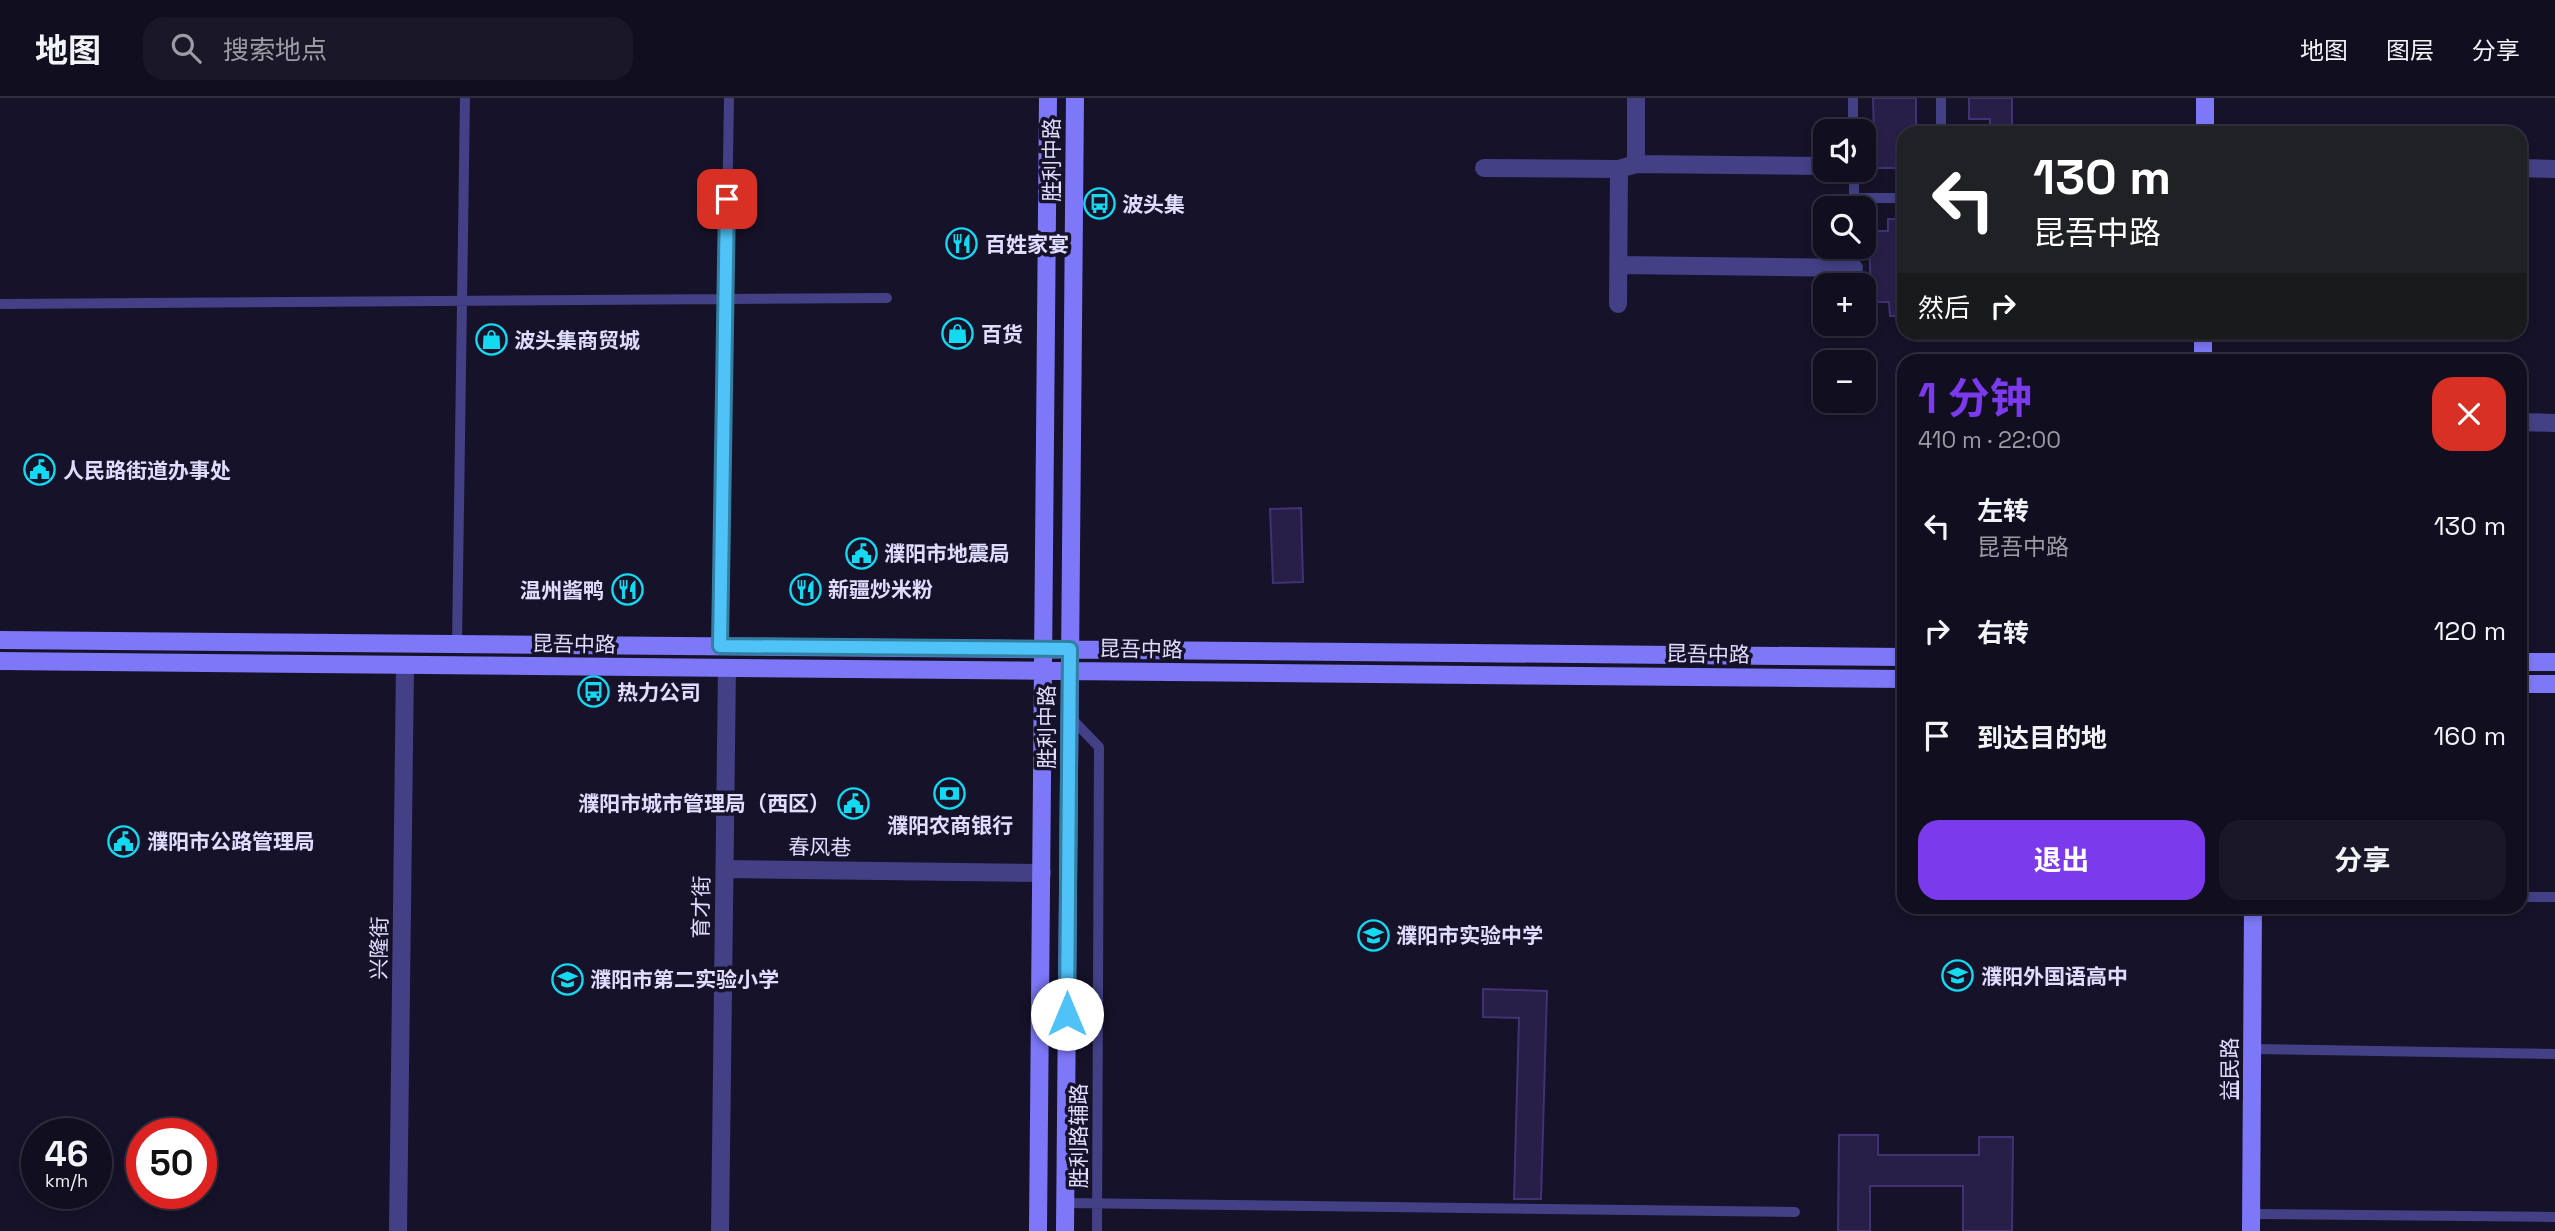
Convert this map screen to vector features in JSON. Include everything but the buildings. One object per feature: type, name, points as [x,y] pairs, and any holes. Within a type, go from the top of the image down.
[{"type":"street","name":"胜利中路","points":[[1038,1231],[1048,98]]},
{"type":"street","name":"胜利中路","points":[[1065,1231],[1074,98]]},
{"type":"street","points":[[1618,304],[1627,166],[1636,98]]},
{"type":"street","points":[[2205,98],[2205,126]]},
{"type":"street","points":[[1484,168],[1813,166]]},
{"type":"street","points":[[2527,168],[2555,169]]},
{"type":"street","points":[[1619,265],[1813,274]]},
{"type":"street","points":[[2527,422],[2555,423]]},
{"type":"street","name":"昆吾中路","points":[[0,640],[1897,657]]},
{"type":"street","name":"昆吾中路","points":[[0,661],[1897,679]]},
{"type":"street","points":[[2527,662],[2555,662]]},
{"type":"street","name":"兴隆街","points":[[398,1231],[405,665]]},
{"type":"street","name":"育才街","points":[[720,1231],[727,668]]},
{"type":"street","points":[[2527,684],[2555,684]]},
{"type":"street","name":"春风巷","points":[[725,869],[1042,873]]},
{"type":"street","name":"益民路","points":[[2251,1222],[2253,914]]},
{"type":"lane","points":[[457,643],[465,98]]},
{"type":"lane","points":[[720,646],[729,98]]},
{"type":"lane","points":[[1853,98],[1853,119]]},
{"type":"lane","points":[[1941,98],[1941,126]]},
{"type":"lane","points":[[1876,201],[1897,199]]},
{"type":"lane","points":[[0,304],[887,298]]},
{"type":"lane","name":"胜利路辅路","points":[[1069,717],[1099,747],[1097,1231]]},
{"type":"lane","points":[[2527,897],[2555,897]]},
{"type":"lane","points":[[2251,1049],[2555,1055]]},
{"type":"lane","points":[[1065,1203],[1795,1212]]},
{"type":"lane","points":[[2251,1222],[2555,1217]]},
{"type":"place","name":"波头集","points":[[1099,204]]},
{"type":"place","name":"百姓家宴","points":[[962,244]]},
{"type":"place","name":"百货","points":[[958,334]]},
{"type":"place","name":"波头集商贸城","points":[[491,340]]},
{"type":"place","name":"人民路街道办事处","points":[[40,470]]},
{"type":"place","name":"濮阳市地震局","points":[[861,553]]},
{"type":"place","name":"新疆炒米粉","points":[[805,589]]},
{"type":"place","name":"温州酱鸭","points":[[627,590]]},
{"type":"place","name":"热力公司","points":[[594,692]]},
{"type":"place","name":"濮阳农商银行","points":[[950,793]]},
{"type":"place","name":"濮阳市城市管理局（西区）","points":[[853,803]]},
{"type":"place","name":"濮阳市公路管理局","points":[[124,841]]},
{"type":"place","name":"濮阳市实验中学","points":[[1373,935]]},
{"type":"place","name":"濮阳外国语高中","points":[[1958,976]]},
{"type":"place","name":"濮阳市第二实验小学","points":[[567,979]]},
{"type":"route","points":[[727,199],[720,646],[1070,649],[1067,1014]]}]
